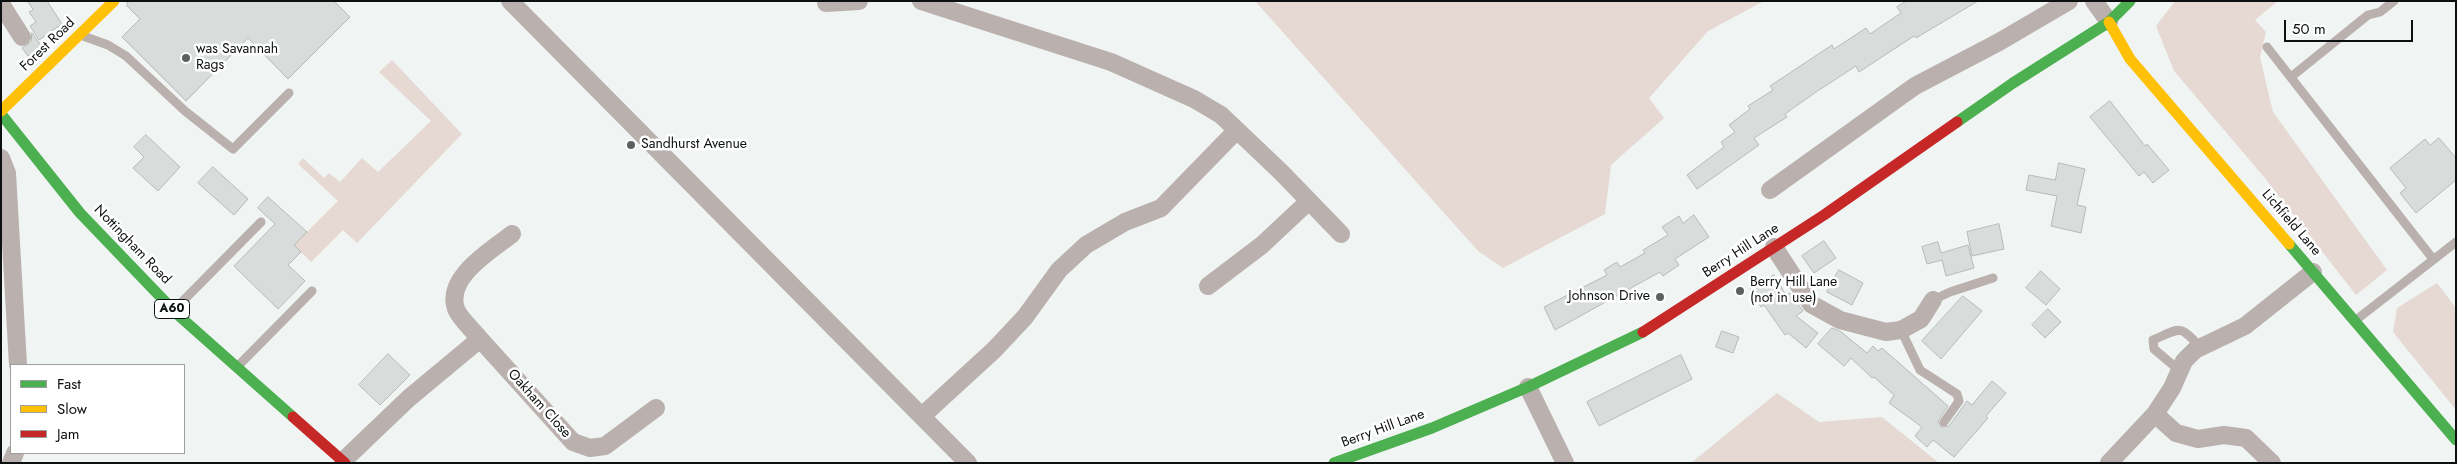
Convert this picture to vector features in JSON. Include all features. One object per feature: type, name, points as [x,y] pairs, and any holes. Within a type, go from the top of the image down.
[{"type":"main road","name":"Forest Road","points":[[1,112],[114,1]]},
{"type":"main road","name":"Berry Hill Lane","points":[[1334,463],[1432,428],[1528,387],[1655,326],[1824,215],[2013,83],[2109,22],[2130,1]]},
{"type":"main road","name":"Lichfield Lane","points":[[2109,22],[2130,59],[2456,440]]},
{"type":"main road","name":"Nottingham Road","points":[[1,112],[80,213],[174,310],[344,462]]},
{"type":"street","points":[[510,1],[968,463]]},
{"type":"street","points":[[826,3],[859,1]]},
{"type":"street","points":[[921,1],[1111,62],[1194,99],[1221,116],[1237,130],[1341,234]]},
{"type":"street","points":[[1770,190],[1915,86],[1999,42],[2069,1]]},
{"type":"street","points":[[2094,1],[2109,22]]},
{"type":"street","points":[[1,4],[22,37]]},
{"type":"street","points":[[922,416],[1000,344],[1025,317],[1059,270],[1086,245],[1125,222],[1162,208],[1237,130]]},
{"type":"street","points":[[1,148],[19,137]]},
{"type":"street","points":[[1,158],[7,173],[18,364]]},
{"type":"street","points":[[1208,286],[1262,245],[1309,201]]},
{"type":"street","name":"Oakham Close","points":[[512,234],[461,276],[454,293],[456,310],[573,442],[590,448],[605,446],[656,408]]},
{"type":"street","points":[[1774,247],[1811,304],[1840,320],[1870,330],[1886,332],[1901,330],[1921,319],[1932,300]]},
{"type":"street","points":[[2109,463],[2155,414],[2184,361],[2200,348],[2245,326],[2313,272]]},
{"type":"street","points":[[344,462],[409,398],[480,339]]},
{"type":"street","points":[[1528,387],[1565,463]]},
{"type":"street","points":[[2155,414],[2176,433],[2198,440],[2224,435],[2246,438],[2272,463]]},
{"type":"lane","points":[[2291,78],[2368,14],[2380,12],[2394,1]]},
{"type":"lane","points":[[80,35],[108,45],[126,56],[185,111],[233,149],[289,93]]},
{"type":"lane","points":[[2267,47],[2433,260]]},
{"type":"lane","points":[[174,310],[261,222]]},
{"type":"lane","points":[[2354,322],[2456,242]]},
{"type":"lane","points":[[1932,300],[1993,278]]},
{"type":"lane","points":[[237,367],[312,291]]},
{"type":"lane","points":[[2180,370],[2154,348],[2153,340],[2179,329],[2184,330],[2200,348]]},
{"type":"lane","points":[[1901,330],[1920,370],[1957,394],[1959,401],[1944,422]]},
{"type":"shaded area","points":[[1255,1],[1764,1],[1708,31],[1649,98],[1664,118],[1611,165],[1605,214],[1503,268],[1478,251]]},
{"type":"shaded area","points":[[2175,1],[2278,1],[2255,20],[2266,32],[2260,57],[2273,112],[2387,270],[2356,295],[2264,177],[2174,71],[2156,26]]},
{"type":"shaded area","points":[[392,60],[462,134],[357,243],[343,230],[311,262],[294,245],[338,201],[298,164],[303,158],[324,178],[329,173],[340,182],[362,158],[378,172],[431,121],[379,72]]},
{"type":"shaded area","points":[[2437,283],[2456,308],[2456,410],[2393,332],[2397,308]]},
{"type":"shaded area","points":[[1777,393],[1819,422],[1882,417],[1939,463],[1691,463]]},
{"type":"building","points":[[28,1],[47,1],[62,24],[39,40],[30,26],[36,22],[29,12],[33,10]]},
{"type":"building","name":"was Savannah Rags","points":[[128,1],[334,1],[350,17],[288,79],[248,38],[186,101],[122,37],[140,19],[127,6]]},
{"type":"building","points":[[1907,1],[1978,1],[1916,38],[1914,36],[1859,72],[1856,66],[1816,92],[1785,114],[1787,117],[1754,138],[1759,145],[1697,189],[1687,175],[1724,147],[1721,142],[1735,132],[1729,125],[1750,109],[1748,106],[1773,90],[1770,86],[1832,45],[1834,49],[1866,28],[1870,34],[1901,13],[1897,7]]},
{"type":"building","points":[[32,33],[42,47],[28,56],[22,48],[31,42]]},
{"type":"building","points":[[2110,101],[2145,146],[2147,144],[2169,170],[2153,183],[2144,172],[2139,176],[2090,117]]},
{"type":"building","points":[[146,135],[180,167],[158,191],[133,168],[144,157],[134,147]]},
{"type":"building","points":[[2439,138],[2456,158],[2456,180],[2416,213],[2400,193],[2406,188],[2390,168],[2425,139],[2430,145]]},
{"type":"building","points":[[2059,163],[2085,169],[2077,205],[2086,207],[2081,233],[2051,226],[2057,196],[2026,190],[2029,175],[2055,180]]},
{"type":"building","points":[[213,167],[248,199],[234,215],[198,183]]},
{"type":"building","points":[[268,197],[307,232],[294,245],[301,252],[288,265],[305,281],[278,309],[234,266],[275,224],[258,208]]},
{"type":"building","points":[[1694,215],[1709,237],[1675,259],[1679,265],[1663,276],[1660,272],[1555,330],[1544,307],[1607,275],[1604,270],[1617,262],[1620,267],[1645,253],[1643,250],[1668,235],[1662,227],[1679,216],[1683,223]]},
{"type":"building","points":[[1999,224],[2004,249],[1972,256],[1967,232]]},
{"type":"building","points":[[1824,241],[1836,258],[1814,273],[1802,256]]},
{"type":"building","points":[[1938,242],[1941,253],[1968,245],[1974,268],[1946,276],[1942,260],[1927,264],[1922,247]]},
{"type":"building","points":[[1839,270],[1863,283],[1852,305],[1827,292]]},
{"type":"building","points":[[2041,271],[2060,289],[2046,305],[2026,288]]},
{"type":"building","points":[[1774,275],[1786,295],[1790,293],[1803,311],[1796,316],[1818,333],[1806,348],[1788,333],[1785,335],[1764,305],[1761,307],[1750,289]]},
{"type":"building","points":[[1963,296],[1982,311],[1941,359],[1922,341]]},
{"type":"building","points":[[2048,309],[2061,322],[2045,338],[2032,325]]},
{"type":"building","points":[[1832,328],[1840,331],[1867,353],[1873,346],[1878,351],[1882,348],[1948,406],[1938,421],[1941,427],[1949,426],[1967,401],[1972,405],[1992,381],[2006,393],[1986,416],[1988,418],[1954,457],[1933,440],[1927,447],[1915,436],[1922,427],[1889,403],[1894,395],[1851,358],[1844,366],[1818,344]]},
{"type":"building","points":[[1722,331],[1739,337],[1733,353],[1716,347]]},
{"type":"building","points":[[388,354],[410,375],[380,405],[359,385]]},
{"type":"building","points":[[1681,355],[1692,379],[1599,426],[1587,402]]},
{"type":"traffic: fast","points":[[1957,122],[2013,83],[2109,22],[2130,1]]},
{"type":"traffic: fast","points":[[1,114],[80,213],[177,314],[293,417]]},
{"type":"traffic: fast","points":[[2289,244],[2456,440]]},
{"type":"traffic: fast","points":[[1334,463],[1432,428],[1528,387],[1643,332]]},
{"type":"traffic: slow","points":[[1,111],[114,1]]},
{"type":"traffic: slow","points":[[2109,22],[2130,59],[2289,244]]},
{"type":"traffic: jam","points":[[1643,332],[1824,215],[1957,122]]},
{"type":"traffic: jam","points":[[293,417],[345,463]]},
{"type":"place","name":"was Savannah Rags","points":[[186,58]]},
{"type":"place","name":"Sandhurst Avenue","points":[[631,145]]},
{"type":"place","name":"Berry Hill Lane (not in use)","points":[[1740,291]]},
{"type":"place","name":"Johnson Drive","points":[[1660,297]]}]
